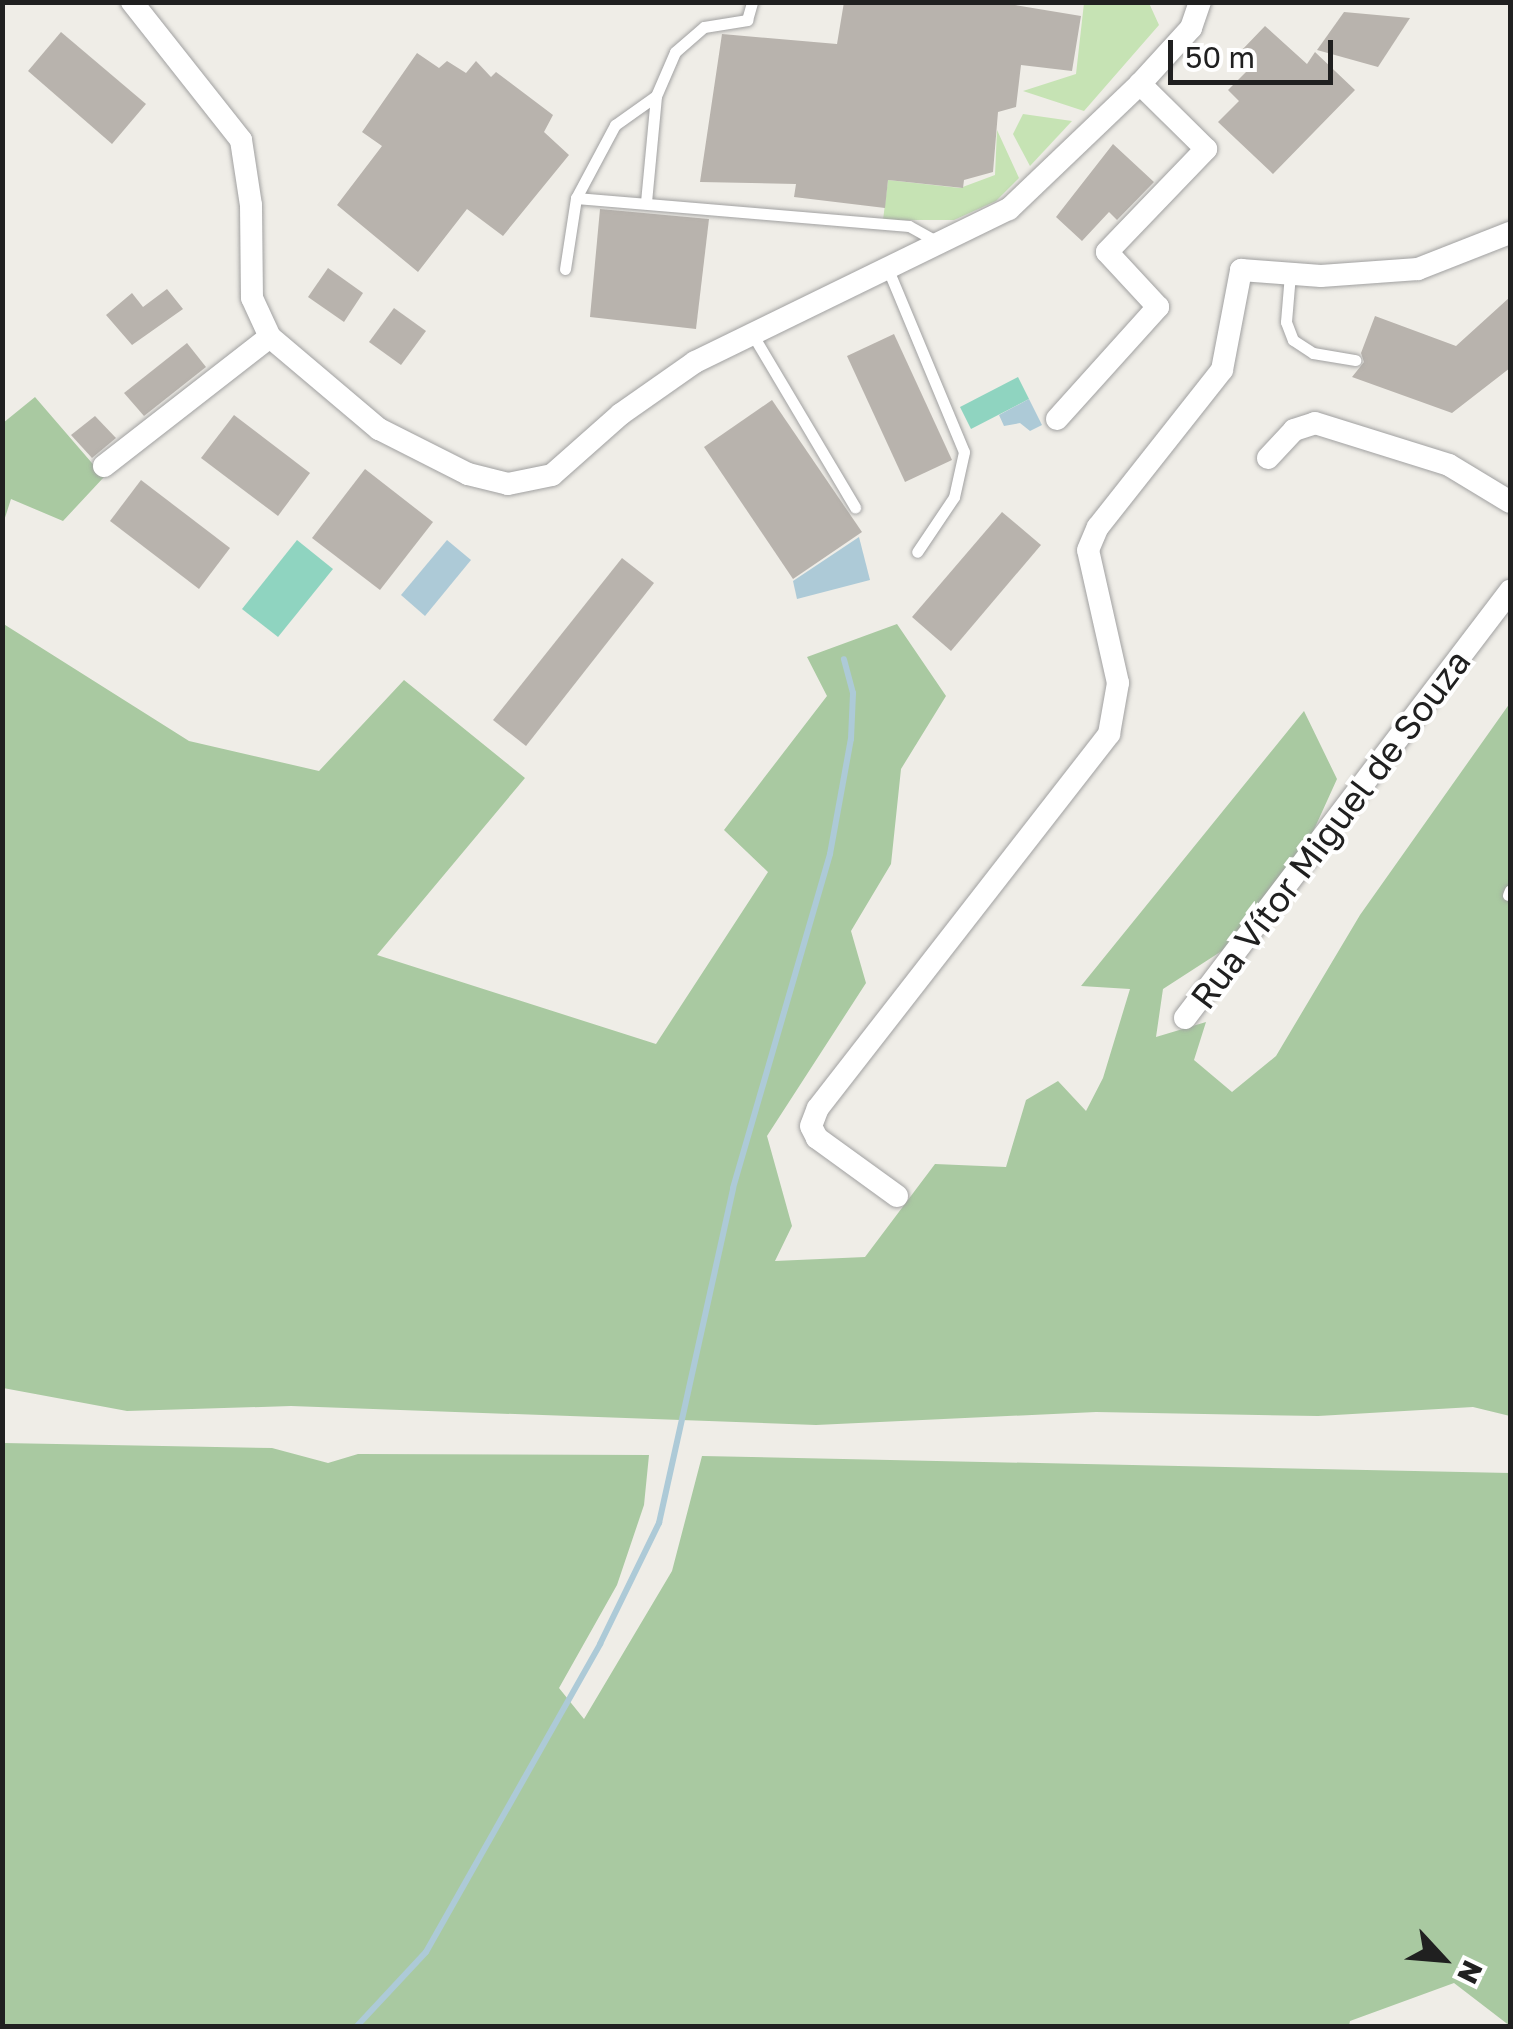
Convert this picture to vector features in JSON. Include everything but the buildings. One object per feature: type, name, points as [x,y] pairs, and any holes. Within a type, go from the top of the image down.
[{"type":"street","points":[[132,2],[241,140],[251,205],[252,298],[270,337],[332,395],[410,447],[468,474],[530,484],[552,476],[656,388],[752,332],[1009,209],[1140,84],[1191,28],[1200,2]]},
{"type":"street","points":[[1056,419],[1158,307],[1107,252],[1206,149],[1140,84]]},
{"type":"street","points":[[897,1196],[817,1138],[812,1126],[818,1108],[1109,734],[1118,683],[1088,550],[1098,528],[1222,370],[1242,270],[1290,274],[1418,268],[1510,233]]},
{"type":"street","points":[[104,466],[270,337]]},
{"type":"street","points":[[1268,458],[1294,430],[1315,424],[1448,465],[1510,502]]},
{"type":"street","name":"Rua Vítor Miguel de Souza","points":[[1185,1018],[1510,592]]},
{"type":"lane","points":[[646,202],[656,96],[688,37],[704,27],[739,25],[752,2]]},
{"type":"lane","points":[[565,269],[576,198],[615,125],[656,96]]},
{"type":"lane","points":[[576,198],[909,226],[940,243]]},
{"type":"lane","points":[[888,267],[964,452],[954,497],[917,552]]},
{"type":"lane","points":[[1290,274],[1286,322],[1294,340],[1312,353],[1355,360]]},
{"type":"lane","points":[[752,332],[854,506]]},
{"type":"green space","points":[[1084,3],[1149,3],[1159,25],[1084,111],[1023,91],[1076,74]]},
{"type":"green space","points":[[1023,114],[1072,121],[1030,166],[1013,134]]},
{"type":"green space","points":[[997,130],[1019,178],[996,201],[954,220],[883,220],[888,180],[960,188],[995,175]]},
{"type":"green space","points":[[1018,377],[1029,399],[971,429],[960,407]]},
{"type":"green space","points":[[35,397],[104,477],[63,521],[11,499],[3,524],[3,423]]},
{"type":"green space","points":[[297,540],[333,569],[278,637],[242,609]]},
{"type":"green space","points":[[2,623],[189,741],[319,771],[404,680],[525,778],[377,955],[656,1044],[768,872],[724,830],[827,696],[807,657],[897,624],[946,696],[901,769],[891,864],[851,931],[866,983],[767,1136],[792,1226],[775,1261],[865,1257],[935,1164],[1006,1167],[1026,1100],[1058,1081],[1086,1111],[1103,1078],[1130,989],[1081,986],[1304,711],[1337,779],[1297,867],[1231,945],[1163,989],[1156,1037],[1206,1022],[1194,1060],[1232,1092],[1276,1056],[1360,915],[1510,703],[1510,1416],[1473,1407],[1318,1416],[1096,1412],[816,1425],[291,1406],[127,1411],[3,1388]]},
{"type":"green space","points":[[3,1443],[272,1448],[328,1463],[358,1454],[649,1455],[644,1505],[617,1585],[559,1688],[584,1719],[672,1571],[702,1456],[1510,1473],[1510,2026],[1454,1983],[1350,2021],[1349,2026],[3,2026]]},
{"type":"water","points":[[1029,399],[1042,425],[1030,431],[1020,423],[1004,426],[999,415]]},
{"type":"water","points":[[859,537],[870,580],[797,599],[793,581]]},
{"type":"water","points":[[447,540],[471,560],[425,616],[401,595]]},
{"type":"waterway","points":[[357,2026],[426,1952],[600,1644],[659,1523],[733,1188],[830,854],[851,739],[853,693],[844,659]]}]
